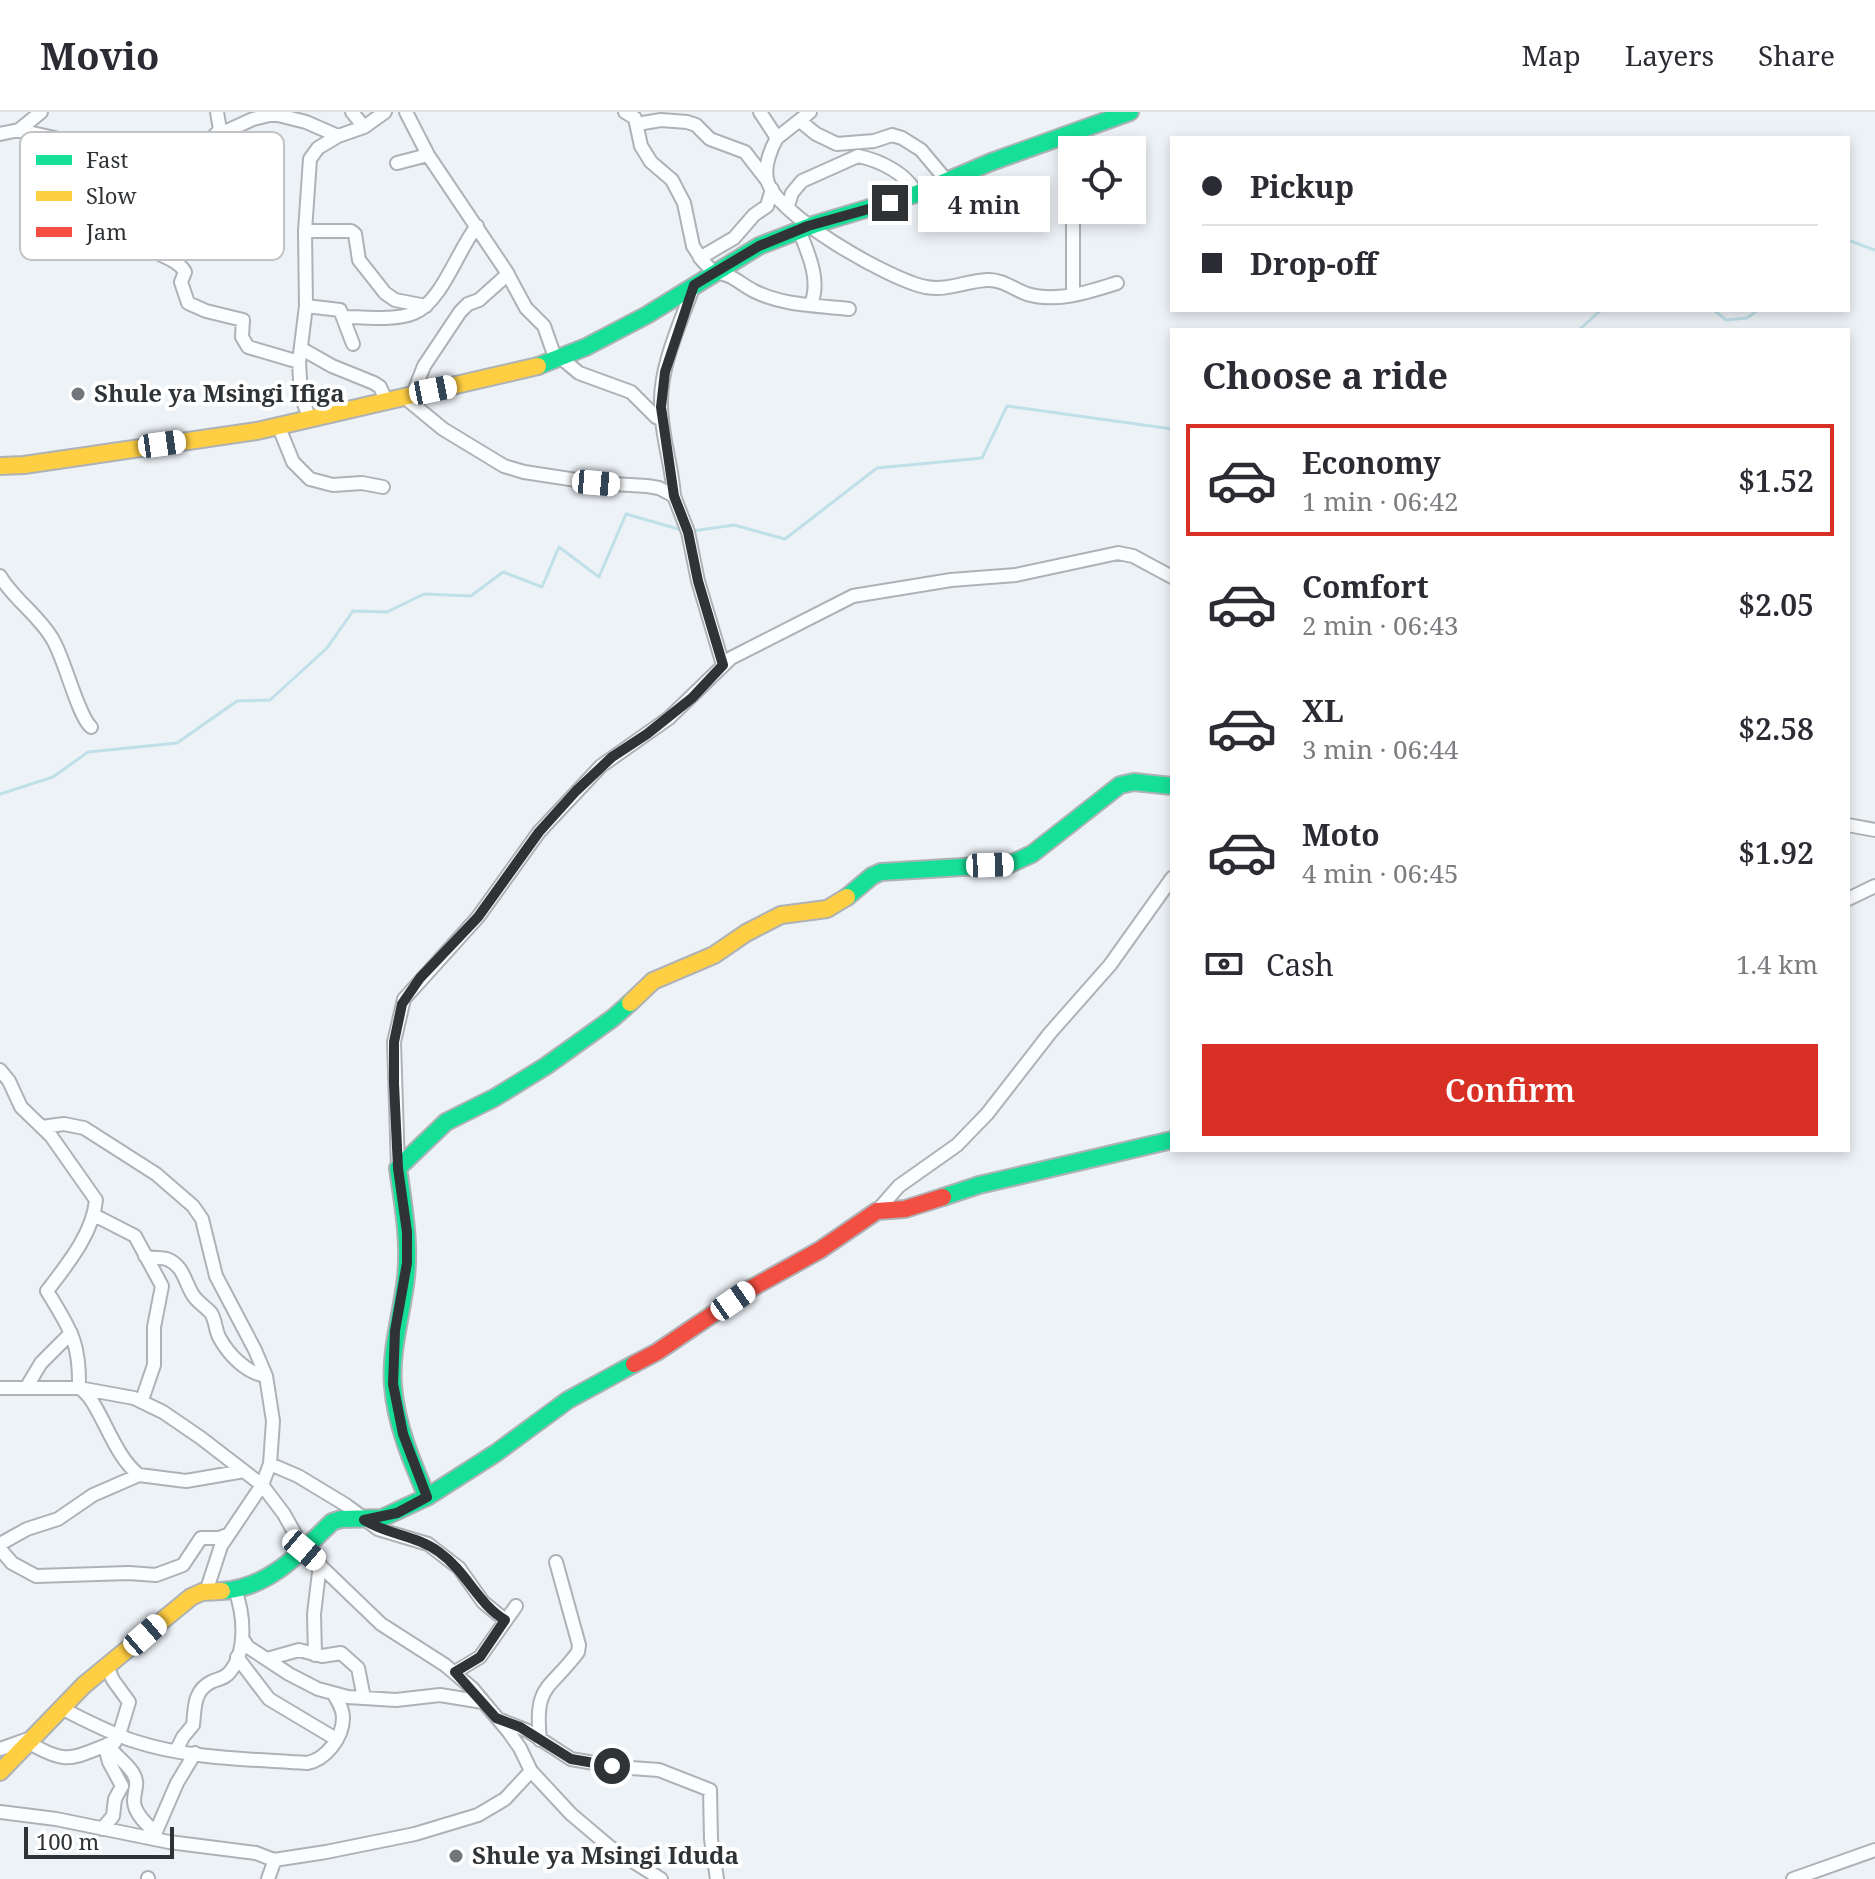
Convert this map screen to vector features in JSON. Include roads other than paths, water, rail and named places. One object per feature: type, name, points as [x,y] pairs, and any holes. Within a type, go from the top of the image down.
[{"type":"street","points":[[19,130],[41,112]]},
{"type":"street","points":[[217,112],[218,132]]},
{"type":"street","points":[[352,112],[364,127]]},
{"type":"street","points":[[309,417],[301,396],[301,356],[306,306],[305,231],[310,159],[318,148],[338,136],[364,127],[385,112]]},
{"type":"street","points":[[406,112],[428,155],[508,274],[526,308],[544,326],[558,359],[585,375],[631,392],[662,420]]},
{"type":"street","points":[[625,112],[641,119],[687,122],[696,125],[710,139],[745,152],[804,228],[884,271],[926,287],[960,286],[986,279],[1004,282],[1038,296],[1073,295],[1117,283]]},
{"type":"street","points":[[760,112],[777,138]]},
{"type":"street","points":[[0,466],[257,431],[503,375],[558,359],[647,315],[759,246],[804,228],[916,194],[991,162],[1130,112]]},
{"type":"street","points":[[223,132],[253,119],[278,114],[338,136]]},
{"type":"street","points":[[700,258],[734,238],[754,215],[767,206],[770,153],[777,138],[805,116],[816,134],[837,144],[874,141],[892,135],[902,138],[921,150],[947,181]]},
{"type":"street","points":[[641,119],[638,138],[651,162],[672,180],[684,203],[693,246],[714,273]]},
{"type":"street","points":[[0,134],[19,130],[28,132]]},
{"type":"street","points":[[1081,132],[1082,136]]},
{"type":"street","points":[[397,163],[428,155]]},
{"type":"street","points":[[788,206],[792,193],[802,181],[858,156],[883,164],[913,185],[916,194]]},
{"type":"street","points":[[1073,224],[1073,295]]},
{"type":"street","points":[[345,317],[405,316],[426,306],[477,226]]},
{"type":"street","points":[[804,228],[815,283],[811,304]]},
{"type":"street","points":[[305,231],[351,231],[355,234],[359,260],[385,293],[395,300],[426,306]]},
{"type":"street","points":[[170,260],[181,265],[185,272],[181,282],[188,303],[243,320],[242,337],[248,347],[301,356],[374,383],[401,396],[443,429],[504,466],[596,483],[659,488],[674,496]]},
{"type":"street","points":[[714,273],[724,272],[781,302],[849,309]]},
{"type":"street","points":[[401,396],[460,312],[508,274]]},
{"type":"street","points":[[694,285],[665,372],[662,420],[674,496],[688,532],[698,581],[723,665]]},
{"type":"street","points":[[306,306],[337,309],[345,317],[353,344]]},
{"type":"street","points":[[278,425],[293,462],[310,479],[333,485],[362,483],[383,487]]},
{"type":"street","points":[[427,1497],[403,1434],[393,1384],[395,1331],[407,1263],[407,1232],[398,1168],[394,1042],[404,999],[478,917],[539,832],[576,791],[612,757],[692,698],[723,665],[744,651],[831,606],[867,592],[951,580],[1016,575],[1118,553],[1133,556],[1170,576]]},
{"type":"street","points":[[0,576],[54,640],[83,718],[91,727]]},
{"type":"street","points":[[398,1168],[446,1122],[494,1098],[546,1066],[613,1018],[653,981],[714,955],[768,921],[793,912],[818,911],[839,904],[881,872],[1010,864],[1032,854],[1120,785],[1132,780],[1168,790]]},
{"type":"street","points":[[1850,825],[1875,830]]},
{"type":"street","points":[[877,1211],[899,1186],[957,1145],[987,1114],[1050,1033],[1110,965],[1170,881]]},
{"type":"street","points":[[1850,898],[1875,886]]},
{"type":"street","points":[[0,1070],[21,1107],[57,1143],[97,1202],[94,1215],[59,1279],[47,1290],[66,1319],[71,1333],[78,1358],[79,1388]]},
{"type":"street","points":[[42,1127],[71,1124],[84,1128],[156,1174],[193,1206],[202,1219],[216,1276],[266,1376],[273,1421],[270,1464],[262,1485],[227,1535],[217,1555],[206,1592]]},
{"type":"street","points":[[0,1772],[61,1708],[107,1666],[196,1594],[235,1590],[266,1578],[285,1567],[332,1522],[341,1519],[364,1520],[397,1513],[427,1497],[496,1453],[568,1400],[657,1352],[750,1289],[820,1250],[866,1216],[877,1211],[905,1209],[979,1185],[1170,1140]]},
{"type":"street","points":[[94,1215],[135,1236],[163,1291],[154,1327],[154,1365],[142,1400]]},
{"type":"street","points":[[145,1256],[155,1260],[164,1258],[174,1264],[186,1276],[194,1297],[211,1314],[221,1341],[246,1368],[266,1376]]},
{"type":"street","points":[[26,1388],[41,1363],[71,1333]]},
{"type":"street","points":[[0,1388],[79,1388],[142,1400],[181,1424],[262,1485],[284,1514],[304,1550],[381,1624],[455,1672],[484,1702],[520,1748],[531,1771],[590,1832],[661,1879]]},
{"type":"street","points":[[79,1388],[85,1391],[121,1458],[139,1475]]},
{"type":"street","points":[[270,1464],[298,1476],[378,1529],[414,1538],[437,1550],[459,1568],[483,1602],[505,1620]]},
{"type":"street","points":[[227,1535],[201,1538],[183,1565],[156,1575],[36,1576],[12,1563],[0,1546],[27,1529],[58,1519],[93,1495],[139,1475],[186,1481],[244,1471]]},
{"type":"street","points":[[540,1740],[537,1719],[539,1702],[551,1682],[575,1656],[579,1645],[556,1562]]},
{"type":"street","points":[[315,1655],[314,1614],[320,1564]]},
{"type":"street","points":[[176,1751],[193,1725],[193,1708],[199,1694],[210,1683],[230,1672],[237,1657],[242,1638],[241,1612],[235,1590]]},
{"type":"street","points":[[455,1672],[480,1657],[516,1606]]},
{"type":"street","points":[[242,1638],[248,1647],[302,1681],[333,1693],[407,1700],[440,1695],[484,1702]]},
{"type":"street","points":[[267,1659],[299,1650],[315,1655],[335,1652],[345,1655],[358,1668],[364,1698]]},
{"type":"street","points":[[237,1657],[269,1699],[336,1739]]},
{"type":"street","points":[[107,1666],[129,1702],[122,1737]]},
{"type":"street","points":[[61,1708],[122,1737],[176,1751],[307,1763],[318,1761],[336,1739],[343,1717],[333,1693]]},
{"type":"street","points":[[496,1718],[520,1727],[576,1761],[659,1770],[710,1790],[711,1839],[717,1879]]},
{"type":"street","points":[[0,1749],[29,1740],[56,1757],[69,1759],[122,1737]]},
{"type":"street","points":[[102,1829],[113,1816],[115,1799],[122,1786],[109,1762],[107,1745]]},
{"type":"street","points":[[107,1745],[134,1774],[136,1809],[155,1836]]},
{"type":"street","points":[[155,1836],[177,1783],[195,1753]]},
{"type":"street","points":[[0,1812],[256,1853],[274,1860],[415,1834],[478,1815],[505,1799],[531,1771]]},
{"type":"street","points":[[1793,1879],[1875,1850]]},
{"type":"street","points":[[268,1879],[274,1862]]},
{"type":"waterway","points":[[1850,241],[1875,250]]},
{"type":"waterway","points":[[1581,328],[1599,312]]},
{"type":"waterway","points":[[1716,312],[1726,320],[1747,318],[1755,312]]},
{"type":"waterway","points":[[693,531],[734,525],[785,539],[877,468],[982,458],[1007,406],[1170,429]]},
{"type":"waterway","points":[[0,794],[53,777],[88,752],[177,743],[237,701],[270,700],[327,648],[353,611],[387,612],[424,594],[471,596],[503,572],[542,587],[559,547],[599,577],[626,514],[682,530]]},
{"type":"place","name":"Shule ya Msingi Ifiga","points":[[78,394]]},
{"type":"place","name":"Shule ya Msingi Iduda","points":[[456,1856]]}]
